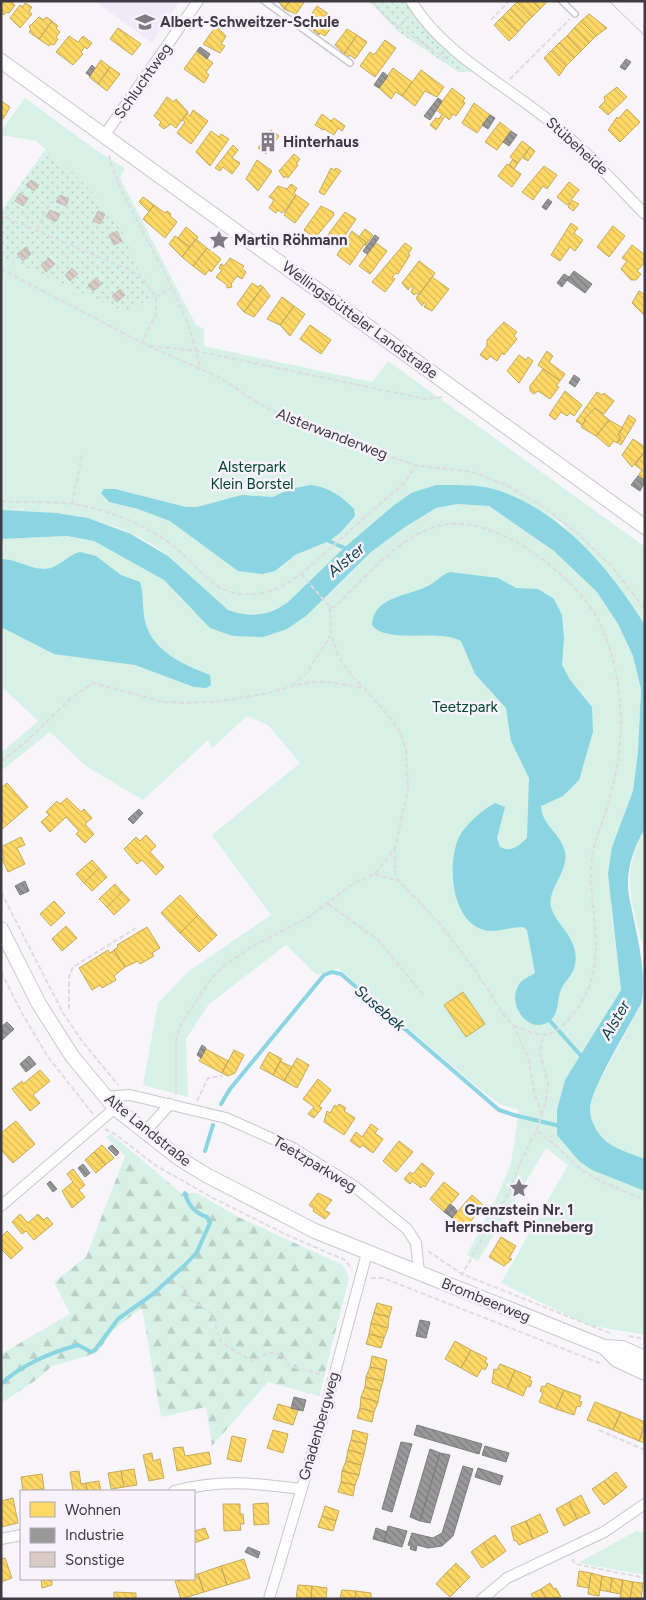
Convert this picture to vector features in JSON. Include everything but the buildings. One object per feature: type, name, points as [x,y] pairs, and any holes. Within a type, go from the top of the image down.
[{"type":"main road","name":"Wellingsbütteler Landstraße","points":[[1,61],[645,527]]},
{"type":"main road","name":"Alte Landstraße","points":[[1,929],[49,1022],[72,1056],[115,1108],[180,1159],[208,1176],[271,1210],[367,1253]]},
{"type":"main road","name":"Brombeerweg","points":[[367,1253],[419,1272],[604,1347],[622,1348],[645,1358]]},
{"type":"main road","name":"Brombeerweg","points":[[604,1347],[617,1360],[645,1373]]},
{"type":"street","name":"Schluchtweg","points":[[104,136],[198,1]]},
{"type":"street","name":"Stübeheide","points":[[413,4],[434,32],[466,60],[504,85],[553,124],[599,166],[645,214]]},
{"type":"street","name":"Teetzparkweg","points":[[105,1097],[130,1095],[226,1118],[293,1148],[378,1204],[408,1229],[416,1243]]},
{"type":"street","points":[[145,1132],[173,1105]]},
{"type":"street","points":[[1,1206],[115,1108]]},
{"type":"street","points":[[416,1243],[419,1272]]},
{"type":"street","name":"Gnadenbergweg","points":[[269,1599],[367,1253]]},
{"type":"street","points":[[179,1490],[213,1483],[231,1482],[301,1489]]},
{"type":"street","points":[[482,1599],[507,1578],[604,1532],[645,1504]]},
{"type":"street","points":[[1,1539],[20,1535]]},
{"type":"lane","points":[[264,1],[350,63]]},
{"type":"lane","points":[[562,1],[575,14]]},
{"type":"path","points":[[373,1],[385,17],[450,62]]},
{"type":"path","points":[[491,20],[509,1]]},
{"type":"path","points":[[399,27],[413,4]]},
{"type":"path","points":[[504,85],[575,14]]},
{"type":"path","points":[[104,136],[113,173],[171,288],[197,351],[200,370]]},
{"type":"path","points":[[37,230],[51,201]]},
{"type":"path","points":[[1,220],[4,216],[139,274],[156,297],[156,314],[142,342]]},
{"type":"path","name":"Alsterwanderweg","points":[[1,269],[148,346],[219,377],[261,405],[296,421],[324,427],[376,452],[415,465],[474,472],[506,485],[545,508],[577,533],[612,566],[645,609]]},
{"type":"path","points":[[156,297],[171,288]]},
{"type":"path","points":[[148,346],[197,351],[425,399],[440,399],[454,388]]},
{"type":"path","points":[[72,504],[82,455]]},
{"type":"path","points":[[1,501],[72,504],[111,512],[155,533],[170,543],[208,580],[228,592],[251,595],[282,587],[301,574],[405,482],[415,465]]},
{"type":"path","points":[[330,607],[334,607],[377,565],[405,542],[436,526],[465,523],[482,527],[515,542],[544,562],[570,583],[586,600],[598,620],[608,643],[620,704],[619,756],[592,857],[591,871],[597,931],[593,971],[581,1002],[564,1025],[553,1033],[533,1034],[513,1025]]},
{"type":"path","points":[[301,574],[330,607],[330,635],[337,654],[350,674],[392,720],[400,732],[406,751],[408,789],[395,848],[395,873],[398,881],[440,924],[513,1025],[528,1056],[535,1095],[542,1114]]},
{"type":"path","points":[[290,686],[306,674],[330,635]]},
{"type":"path","points":[[1,762],[89,684],[106,685],[136,696],[164,702],[187,703],[221,701],[263,694],[309,682],[329,682],[364,688]]},
{"type":"path","points":[[173,1105],[174,1055],[180,1026],[210,980],[226,964],[254,945],[309,917],[354,883],[375,874],[395,848]]},
{"type":"path","points":[[375,874],[398,881]]},
{"type":"path","points":[[1,892],[63,1013],[82,1041],[118,1086]]},
{"type":"path","points":[[328,904],[378,940],[424,996]]},
{"type":"path","points":[[68,1009],[69,977],[73,967],[136,928]]},
{"type":"path","points":[[1,972],[23,1015],[48,1057],[95,1117]]},
{"type":"path","points":[[456,1288],[508,1192],[521,1161],[537,1131],[548,1084],[540,1054],[543,1035]]},
{"type":"path","points":[[195,1110],[208,1078],[222,1076]]},
{"type":"path","points":[[103,1127],[144,1157],[211,1197],[287,1235],[345,1260],[356,1273]]},
{"type":"path","points":[[537,1131],[548,1138],[582,1170],[613,1187],[645,1201]]},
{"type":"path","points":[[548,1138],[554,1135]]},
{"type":"path","points":[[144,1157],[149,1151]]},
{"type":"path","points":[[416,1243],[462,1274],[608,1333],[617,1334]]},
{"type":"path","points":[[368,1278],[383,1278],[606,1366]]},
{"type":"path","points":[[182,1286],[191,1300],[211,1313],[221,1342],[253,1362],[263,1354],[276,1353],[285,1358],[290,1366],[322,1374],[332,1381]]},
{"type":"path","points":[[626,1336],[645,1339]]},
{"type":"path","points":[[599,1430],[645,1450]]},
{"type":"path","points":[[568,1550],[575,1564],[645,1578]]},
{"type":"shaded area","name":"Albert-Schweitzer-Schule","points":[[95,1],[180,1],[152,43]]},
{"type":"green space","points":[[369,1],[404,1],[424,29],[472,72],[458,72],[397,31]]},
{"type":"green space","name":"Alsterpark Klein Borstel","points":[[25,98],[96,150],[125,168],[120,178],[196,325],[204,329],[204,346],[372,382],[388,361],[645,547],[645,625],[628,599],[605,570],[561,523],[533,506],[496,490],[464,485],[411,493],[345,547],[288,602],[271,612],[252,616],[228,610],[209,595],[169,556],[135,535],[82,517],[55,513],[1,510],[1,257],[129,314],[150,297],[122,231],[107,209],[78,177],[36,141],[1,135],[1,131]]},
{"type":"green space","points":[[46,149],[97,197],[122,230],[150,297],[129,314],[1,257],[1,211]]},
{"type":"green space","name":"Teetzpark","points":[[457,504],[489,506],[554,551],[597,592],[618,624],[633,656],[641,689],[638,752],[633,791],[612,847],[611,905],[621,990],[610,1006],[590,1106],[597,1086],[642,1003],[645,993],[645,1335],[588,1325],[501,1283],[568,1165],[546,1148],[478,1261],[467,1255],[501,1188],[511,1163],[519,1110],[499,1104],[338,968],[317,975],[286,945],[209,1004],[186,1039],[188,1097],[143,1085],[158,1003],[189,971],[271,915],[212,835],[300,763],[268,725],[247,716],[212,748],[208,740],[143,800],[86,766],[50,732],[1,771],[1,753],[38,721],[1,686],[1,539],[67,536],[94,541],[164,580],[192,610],[233,636],[334,589],[371,552],[405,527],[436,508]]},
{"type":"green space","points":[[645,829],[645,953],[632,905],[630,876],[637,845]]},
{"type":"green space","points":[[111,1134],[181,1193],[197,1193],[238,1217],[343,1265],[349,1278],[319,1396],[268,1382],[212,1446],[206,1407],[161,1417],[142,1308],[114,1329],[97,1353],[52,1366],[36,1380],[1,1403],[1,1354],[70,1314],[54,1282],[86,1257],[125,1156],[106,1137]]},
{"type":"green space","points":[[636,1531],[645,1533],[645,1575],[578,1563]]},
{"type":"water","points":[[310,485],[329,490],[339,496],[354,509],[355,516],[340,533],[329,541],[295,555],[275,571],[262,574],[238,571],[170,521],[138,509],[109,502],[101,493],[104,489],[115,489],[186,507],[197,507],[242,495],[273,497],[290,489]]},
{"type":"water","name":"Alster","points":[[436,485],[467,485],[490,488],[521,500],[543,512],[582,544],[600,563],[645,625],[645,829],[631,861],[628,878],[629,896],[643,975],[642,1002],[597,1087],[592,1100],[590,1114],[600,1135],[608,1143],[645,1159],[645,1191],[592,1170],[579,1161],[557,1135],[557,1110],[565,1080],[621,990],[608,874],[612,847],[633,791],[638,752],[641,689],[633,656],[618,624],[597,592],[554,551],[489,506],[457,504],[436,508],[405,527],[371,552],[306,616],[287,629],[263,637],[233,636],[210,628],[164,580],[94,541],[67,536],[1,539],[1,510],[56,513],[88,518],[131,534],[168,556],[228,610],[251,615],[267,613],[281,607],[345,547],[393,506],[411,493]]},
{"type":"water","points":[[80,552],[96,556],[121,575],[140,582],[145,621],[155,641],[162,649],[180,662],[210,675],[211,685],[206,688],[194,687],[135,665],[54,654],[1,627],[1,559],[44,569],[54,567]]},
{"type":"water","points":[[450,572],[498,578],[516,588],[538,589],[554,599],[562,615],[564,638],[562,665],[570,680],[592,707],[593,732],[579,780],[563,796],[541,806],[544,818],[560,840],[565,852],[564,866],[552,893],[551,907],[571,940],[576,956],[574,969],[561,988],[555,1014],[551,1020],[543,1024],[535,1025],[528,1022],[522,1016],[515,1000],[516,991],[520,983],[535,973],[527,930],[523,927],[496,931],[481,929],[471,923],[463,914],[454,889],[453,861],[459,837],[470,822],[485,809],[495,803],[505,807],[497,838],[500,847],[511,849],[527,838],[529,778],[511,741],[506,708],[475,674],[461,641],[451,637],[389,634],[379,631],[372,625],[378,609],[385,603],[426,587]]},
{"type":"waterway","name":"Alster","points":[[329,541],[349,550]]},
{"type":"waterway","name":"Susebek","points":[[221,1104],[230,1089],[324,975],[332,972],[341,974],[499,1110],[560,1126]]},
{"type":"waterway","points":[[550,1021],[583,1058]]},
{"type":"waterway","name":"Susebek","points":[[205,1151],[213,1125]]},
{"type":"waterway","name":"Susebek","points":[[1,1384],[27,1365],[58,1351],[78,1345],[91,1352],[95,1350],[118,1319],[153,1294],[186,1264],[197,1252],[210,1223],[207,1217],[193,1208],[188,1202],[185,1193]]},
{"type":"tram line","points":[[609,1],[645,36]]},
{"type":"place","name":"Albert-Schweitzer-Schule","points":[[145,22]]},
{"type":"place","name":"Hinterhaus","points":[[268,142]]},
{"type":"place","name":"Martin Röhmann","points":[[219,240]]},
{"type":"place","name":"Grenzstein Nr. 1 Herrschaft Pinneberg","points":[[519,1188]]}]
